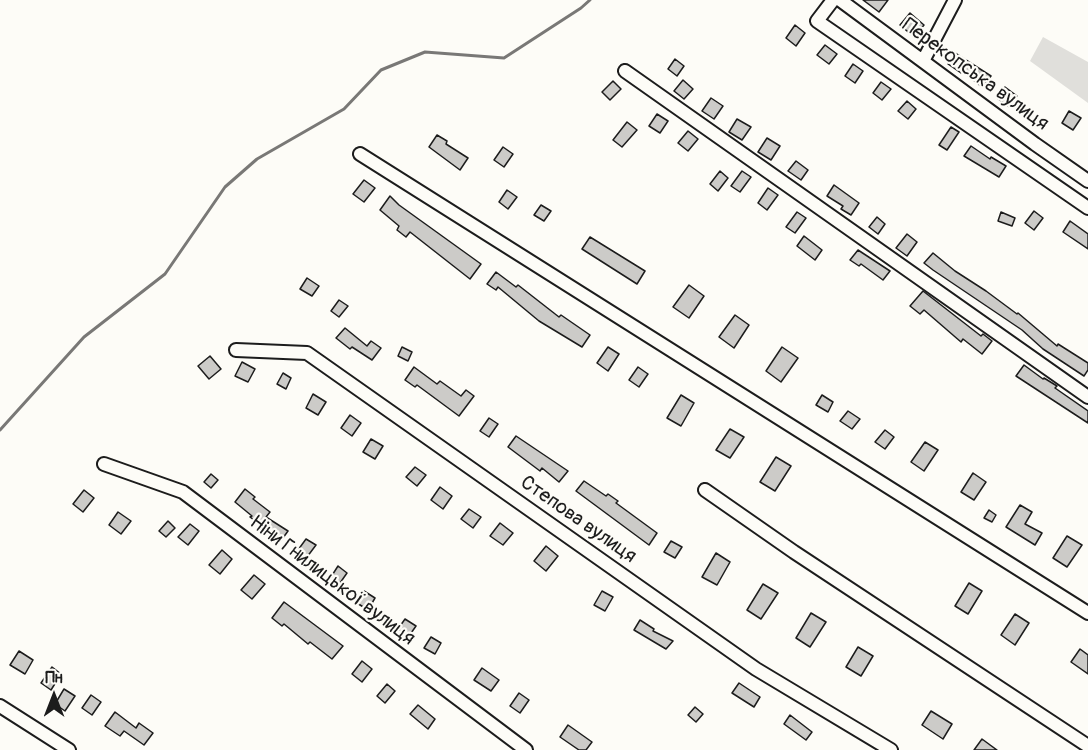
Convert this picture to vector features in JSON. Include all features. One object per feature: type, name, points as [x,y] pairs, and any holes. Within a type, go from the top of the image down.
[{"type":"street","points":[[832,0],[817,21],[1088,208]]},
{"type":"street","name":"Перекопська вулиця","points":[[840,0],[1088,181]]},
{"type":"street","points":[[924,61],[955,0]]},
{"type":"street","points":[[625,71],[1088,397]]},
{"type":"street","points":[[1021,162],[1035,144]]},
{"type":"street","points":[[360,154],[1088,613]]},
{"type":"street","name":"Степова вулиця","points":[[236,350],[307,353],[756,669],[891,750]]},
{"type":"street","name":"Ніни Гнилицької вулиця","points":[[104,464],[183,492],[525,750]]},
{"type":"street","points":[[705,490],[794,552],[1088,746]]},
{"type":"street","points":[[0,706],[69,750]]},
{"type":"shaded area","points":[[1043,37],[1088,62],[1088,103],[1030,61]]},
{"type":"building","points":[[863,0],[888,0],[879,12]]},
{"type":"building","points":[[910,13],[924,25],[914,37],[900,25]]},
{"type":"building","points":[[795,25],[805,33],[796,46],[786,38]]},
{"type":"building","points":[[825,45],[837,54],[829,64],[817,55]]},
{"type":"building","points":[[955,53],[991,76],[982,87],[962,71],[961,73],[948,64]]},
{"type":"building","points":[[675,59],[684,66],[677,76],[668,69]]},
{"type":"building","points":[[853,64],[863,71],[855,83],[845,76]]},
{"type":"building","points":[[683,80],[693,89],[684,99],[674,91]]},
{"type":"building","points":[[613,81],[621,89],[610,100],[602,92]]},
{"type":"building","points":[[881,82],[891,89],[882,100],[873,93]]},
{"type":"building","points":[[1005,87],[1017,96],[1009,107],[997,98]]},
{"type":"building","points":[[711,98],[723,106],[714,119],[702,111]]},
{"type":"building","points":[[907,101],[916,109],[908,119],[898,111]]},
{"type":"building","points":[[1069,111],[1081,118],[1073,130],[1062,123]]},
{"type":"building","points":[[657,114],[668,121],[660,133],[649,126]]},
{"type":"building","points":[[737,119],[751,127],[742,140],[729,132]]},
{"type":"building","points":[[627,122],[637,130],[622,147],[613,140]]},
{"type":"building","points":[[951,127],[959,132],[947,150],[939,145]]},
{"type":"building","points":[[688,131],[698,139],[688,151],[678,143]]},
{"type":"building","points":[[437,135],[447,141],[446,144],[468,158],[460,170],[429,147]]},
{"type":"building","points":[[767,138],[780,146],[771,160],[758,152]]},
{"type":"building","points":[[971,146],[990,159],[991,157],[1006,166],[999,177],[964,156]]},
{"type":"building","points":[[503,147],[513,154],[504,167],[494,160]]},
{"type":"building","points":[[796,161],[808,170],[801,180],[788,171]]},
{"type":"building","points":[[720,171],[728,178],[718,191],[710,184]]},
{"type":"building","points":[[742,171],[751,177],[740,192],[731,186]]},
{"type":"building","points":[[364,180],[375,188],[364,202],[353,194]]},
{"type":"building","points":[[834,185],[859,203],[851,215],[841,209],[843,206],[827,196]]},
{"type":"building","points":[[768,188],[778,195],[767,210],[758,203]]},
{"type":"building","points":[[507,190],[517,197],[508,209],[499,202]]},
{"type":"building","points":[[390,196],[399,205],[481,264],[470,279],[410,232],[406,237],[397,230],[399,226],[380,210]]},
{"type":"building","points":[[541,205],[551,211],[544,221],[534,215]]},
{"type":"building","points":[[1034,211],[1043,218],[1034,230],[1025,223]]},
{"type":"building","points":[[797,212],[806,218],[795,233],[786,227]]},
{"type":"building","points":[[1001,212],[1015,218],[1012,226],[998,221]]},
{"type":"building","points":[[877,217],[885,224],[878,234],[869,227]]},
{"type":"building","points":[[1070,221],[1088,234],[1088,249],[1063,232]]},
{"type":"building","points":[[907,234],[917,242],[907,256],[896,248]]},
{"type":"building","points":[[804,236],[822,250],[815,260],[797,246]]},
{"type":"building","points":[[590,237],[645,271],[637,284],[582,249]]},
{"type":"building","points":[[858,250],[890,271],[883,280],[861,264],[859,266],[850,260]]},
{"type":"building","points":[[933,253],[955,271],[1018,313],[1057,346],[1058,344],[1088,363],[1088,370],[1084,376],[1043,349],[1022,330],[924,263]]},
{"type":"building","points":[[496,272],[516,287],[518,285],[559,317],[561,315],[590,335],[582,347],[539,321],[498,287],[496,290],[487,284]]},
{"type":"building","points":[[307,278],[319,286],[312,296],[300,289]]},
{"type":"building","points":[[689,285],[704,296],[689,318],[673,307]]},
{"type":"building","points":[[923,291],[981,336],[983,334],[992,341],[982,354],[963,339],[961,342],[924,310],[920,314],[910,306]]},
{"type":"building","points":[[339,300],[348,306],[339,317],[331,311]]},
{"type":"building","points":[[735,315],[749,325],[734,348],[719,337]]},
{"type":"building","points":[[345,328],[367,346],[371,341],[381,348],[372,360],[352,347],[350,349],[336,338]]},
{"type":"building","points":[[402,347],[412,352],[408,361],[398,356]]},
{"type":"building","points":[[608,347],[619,354],[608,371],[597,363]]},
{"type":"building","points":[[782,347],[798,358],[781,382],[766,371]]},
{"type":"building","points":[[210,356],[221,369],[209,379],[198,366]]},
{"type":"building","points":[[242,362],[255,369],[248,382],[235,376]]},
{"type":"building","points":[[1024,365],[1057,386],[1055,388],[1088,411],[1088,423],[1016,376]]},
{"type":"building","points":[[414,367],[437,384],[440,381],[461,396],[466,390],[474,396],[459,416],[417,385],[415,387],[405,380]]},
{"type":"building","points":[[638,367],[648,374],[639,387],[629,380]]},
{"type":"building","points":[[283,373],[291,378],[286,389],[277,384]]},
{"type":"building","points":[[313,394],[326,402],[318,415],[306,408]]},
{"type":"building","points":[[681,395],[694,403],[681,426],[667,418]]},
{"type":"building","points":[[822,395],[833,402],[828,412],[816,405]]},
{"type":"building","points":[[848,411],[860,419],[852,429],[840,421]]},
{"type":"building","points":[[350,415],[361,423],[352,436],[341,428]]},
{"type":"building","points":[[489,418],[498,424],[489,437],[480,431]]},
{"type":"building","points":[[730,429],[744,437],[730,458],[716,450]]},
{"type":"building","points":[[885,430],[894,437],[885,449],[875,442]]},
{"type":"building","points":[[516,436],[568,471],[559,482],[542,468],[540,471],[508,447]]},
{"type":"building","points":[[371,439],[383,446],[375,459],[363,452]]},
{"type":"building","points":[[925,442],[938,450],[924,471],[911,462]]},
{"type":"building","points":[[776,457],[791,466],[775,491],[760,482]]},
{"type":"building","points":[[415,467],[426,475],[417,486],[406,477]]},
{"type":"building","points":[[973,473],[986,482],[974,500],[961,492]]},
{"type":"building","points":[[211,474],[218,480],[211,488],[204,482]]},
{"type":"building","points":[[584,481],[618,501],[616,503],[657,533],[649,545],[576,491]]},
{"type":"building","points":[[440,487],[452,496],[443,509],[431,500]]},
{"type":"building","points":[[245,489],[255,497],[253,499],[270,512],[266,517],[288,531],[280,542],[235,502]]},
{"type":"building","points":[[84,490],[94,498],[83,512],[73,504]]},
{"type":"building","points":[[1020,505],[1032,512],[1025,524],[1042,533],[1035,545],[1006,527]]},
{"type":"building","points":[[469,509],[481,517],[473,528],[461,519]]},
{"type":"building","points":[[989,510],[996,515],[992,522],[984,518]]},
{"type":"building","points":[[118,512],[131,521],[121,534],[109,525]]},
{"type":"building","points":[[168,521],[175,528],[166,537],[159,531]]},
{"type":"building","points":[[500,523],[513,533],[503,545],[490,536]]},
{"type":"building","points":[[190,524],[199,531],[188,545],[178,537]]},
{"type":"building","points":[[1067,536],[1082,545],[1067,567],[1053,558]]},
{"type":"building","points":[[306,539],[316,545],[307,557],[298,550]]},
{"type":"building","points":[[671,541],[682,547],[675,558],[664,552]]},
{"type":"building","points":[[546,546],[558,556],[546,571],[534,561]]},
{"type":"building","points":[[222,550],[232,559],[220,574],[209,565]]},
{"type":"building","points":[[716,553],[730,562],[717,585],[702,577]]},
{"type":"building","points":[[338,566],[347,573],[340,583],[331,577]]},
{"type":"building","points":[[254,575],[265,584],[252,599],[241,590]]},
{"type":"building","points":[[969,583],[982,591],[968,614],[955,606]]},
{"type":"building","points":[[763,584],[778,593],[761,619],[747,610]]},
{"type":"building","points":[[364,591],[375,598],[368,610],[357,603]]},
{"type":"building","points":[[602,591],[613,597],[605,611],[594,605]]},
{"type":"building","points":[[284,602],[343,646],[332,659],[310,642],[308,644],[284,624],[282,626],[272,618]]},
{"type":"building","points":[[811,613],[826,622],[810,647],[796,638]]},
{"type":"building","points":[[1015,614],[1029,623],[1015,645],[1001,635]]},
{"type":"building","points":[[405,619],[416,626],[409,636],[398,629]]},
{"type":"building","points":[[640,620],[654,629],[653,631],[673,641],[666,649],[634,630]]},
{"type":"building","points":[[431,637],[441,643],[435,654],[424,648]]},
{"type":"building","points":[[858,647],[873,656],[861,676],[846,667]]},
{"type":"building","points":[[1080,649],[1088,655],[1088,674],[1071,662]]},
{"type":"building","points":[[19,651],[33,660],[25,674],[10,665]]},
{"type":"building","points":[[362,661],[372,669],[362,682],[352,674]]},
{"type":"building","points":[[52,667],[61,674],[51,690],[41,683]]},
{"type":"building","points":[[482,668],[499,680],[491,691],[474,680]]},
{"type":"building","points":[[739,683],[760,697],[754,707],[732,693]]},
{"type":"building","points":[[387,684],[395,691],[385,703],[377,696]]},
{"type":"building","points":[[64,689],[75,696],[65,711],[55,704]]},
{"type":"building","points":[[519,693],[529,700],[520,713],[510,706]]},
{"type":"building","points":[[91,695],[101,702],[92,715],[82,708]]},
{"type":"building","points":[[418,705],[435,719],[428,729],[410,714]]},
{"type":"building","points":[[695,707],[703,714],[696,722],[688,715]]},
{"type":"building","points":[[931,711],[952,724],[943,739],[922,725]]},
{"type":"building","points":[[115,712],[136,728],[139,723],[153,733],[144,745],[124,731],[120,736],[105,726]]},
{"type":"building","points":[[790,715],[812,732],[806,740],[784,724]]},
{"type":"building","points":[[568,725],[592,742],[586,750],[579,750],[560,737]]},
{"type":"building","points":[[982,739],[997,750],[974,750]]},
{"type":"waterway","points":[[0,430],[84,337],[165,274],[225,187],[257,159],[344,109],[381,70],[425,52],[504,58],[590,0]]}]
